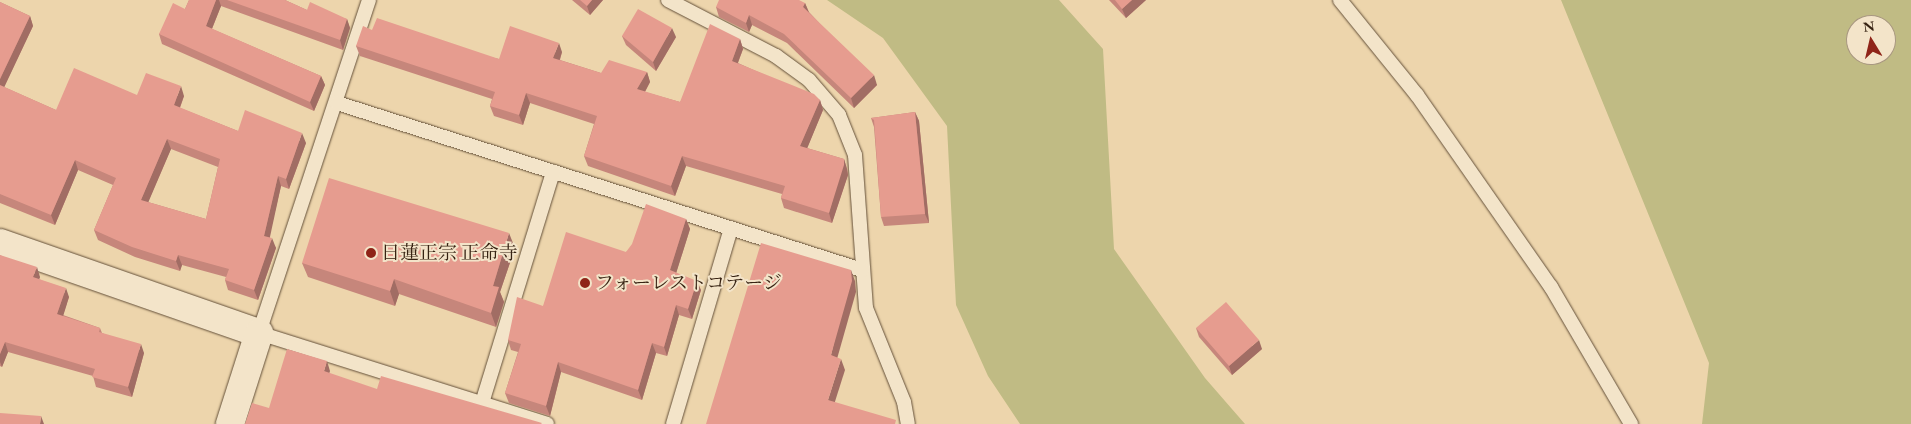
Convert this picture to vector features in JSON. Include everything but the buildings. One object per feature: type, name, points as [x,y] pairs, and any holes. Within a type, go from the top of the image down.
[{"type":"street","points":[[0,243],[259,333],[230,424]]},
{"type":"lane","points":[[369,0],[337,103],[259,333],[546,424]]},
{"type":"lane","points":[[668,0],[776,56],[809,80],[839,115],[855,155],[866,308],[904,402],[908,424]]},
{"type":"lane","points":[[1340,0],[1417,95],[1551,287],[1631,424]]},
{"type":"lane","points":[[337,103],[862,270]]},
{"type":"lane","points":[[482,403],[553,172]]},
{"type":"lane","points":[[672,424],[731,228]]},
{"type":"shaded area","points":[[827,0],[1059,0],[1103,49],[1114,249],[1205,378],[1245,424],[1020,424],[988,376],[956,305],[947,126],[883,38]]},
{"type":"shaded area","points":[[1561,0],[1911,0],[1911,424],[1702,424],[1709,363]]},
{"type":"place","name":"日蓮正宗 正命寺","points":[[371,253]]},
{"type":"place","name":"フォーレストコテージ","points":[[585,283]]}]
